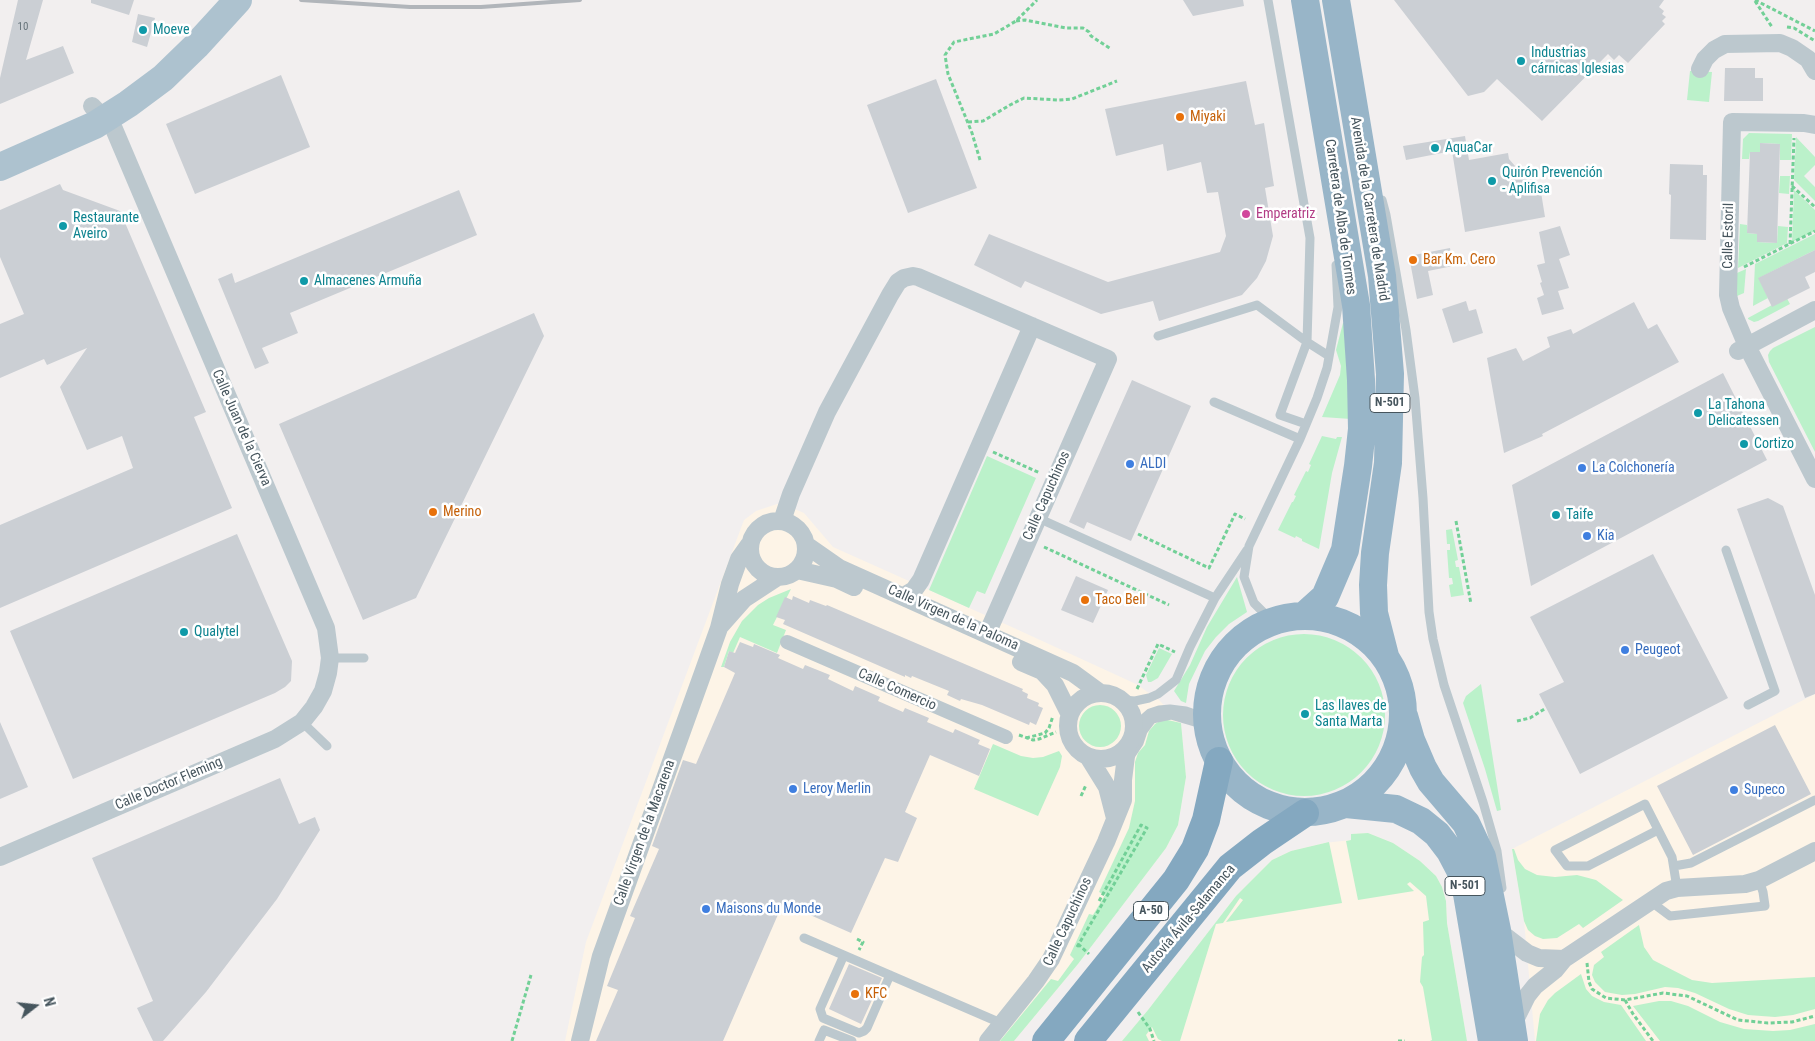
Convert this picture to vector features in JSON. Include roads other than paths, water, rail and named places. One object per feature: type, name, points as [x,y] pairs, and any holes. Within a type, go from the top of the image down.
[{"type":"highway","name":"Avenida de la Carretera de Madrid","points":[[1336,0],[1382,276],[1390,374],[1388,463],[1375,553],[1373,585],[1374,613],[1385,656]]},
{"type":"highway","name":"Avenida de la Carretera de Madrid","points":[[1299,3],[1356,305],[1362,429],[1345,550],[1325,597],[1305,615]]},
{"type":"highway","points":[[1305,615],[1328,618],[1350,626],[1370,639],[1385,656],[1399,684],[1404,714],[1400,742],[1388,768],[1370,789],[1346,804],[1326,811],[1305,813],[1279,809],[1255,799],[1234,782],[1218,761],[1210,740],[1207,722],[1208,693],[1217,669],[1231,648],[1250,632],[1272,620],[1288,616],[1305,615]]},
{"type":"highway","name":"N-501","points":[[1404,714],[1411,740],[1423,768],[1431,782],[1466,823],[1482,857],[1496,930],[1506,1036]]},
{"type":"highway","name":"A-50","points":[[1046,1041],[1176,880],[1195,849],[1206,820],[1218,761]]},
{"type":"highway","name":"N-501","points":[[1346,804],[1396,809],[1420,820],[1437,834],[1450,850],[1460,870],[1468,894],[1506,1036]]},
{"type":"highway","name":"Autovía Ávila-Salamanca","points":[[1088,1041],[1230,867],[1262,842],[1305,813]]},
{"type":"main road","points":[[99,113],[152,63],[210,16],[238,0]]},
{"type":"main road","points":[[8,160],[99,113],[128,104],[163,78],[210,16]]},
{"type":"street","points":[[1700,69],[1709,54],[1725,44],[1780,44],[1792,48],[1808,58],[1815,70]]},
{"type":"street","name":"Calle Juan de la Cierva","points":[[128,104],[125,124],[130,169]]},
{"type":"street","name":"Calle Juan de la Cierva","points":[[99,113],[114,129],[326,628],[330,658],[323,691]]},
{"type":"street","name":"Calle Estoril","points":[[1815,125],[1732,122],[1728,295],[1742,349],[1815,478]]},
{"type":"street","points":[[782,521],[791,494],[827,412],[898,282],[908,276],[918,277],[1032,326],[921,580],[914,590],[904,596]]},
{"type":"street","points":[[1742,349],[1815,310]]},
{"type":"street","name":"Calle Capuchinos","points":[[987,634],[1108,359],[1032,326]]},
{"type":"street","points":[[771,521],[782,521],[793,525],[802,534],[806,545],[805,559],[797,570],[788,576],[776,578],[762,573],[752,561],[750,546],[753,535],[760,526],[771,521]]},
{"type":"street","name":"Calle Virgen de la Paloma","points":[[806,545],[839,568],[1073,672],[1099,692]]},
{"type":"street","name":"Calle Virgen de la Macarena","points":[[580,1041],[601,956],[719,628],[730,584],[739,559],[750,546]]},
{"type":"street","name":"Calle Virgen de la Paloma","points":[[797,570],[837,579],[1042,671],[1055,684],[1062,713]]},
{"type":"street","name":"Calle Virgen de la Macarena","points":[[719,628],[744,599],[776,578]]},
{"type":"street","name":"Calle Comercio","points":[[787,642],[1006,738]]},
{"type":"street","name":"Calle Doctor Fleming","points":[[0,856],[275,738],[302,722],[314,707],[323,691]]},
{"type":"street","points":[[1089,758],[1103,760],[1116,756],[1126,756],[1134,728],[1130,695],[1099,692],[1086,695],[1062,713],[1069,738],[1077,750],[1089,758],[1108,787],[1115,818]]},
{"type":"street","name":"Calle Capuchinos","points":[[988,1041],[1046,968],[1106,842],[1123,800],[1126,756]]},
{"type":"street","points":[[1506,1036],[1527,996],[1564,959],[1666,891],[1677,888],[1745,884],[1759,880],[1815,851]]},
{"type":"street","points":[[1496,930],[1527,953],[1539,958],[1564,959]]},
{"type":"lane","points":[[1268,0],[1310,238],[1307,342],[1280,415],[1306,424]]},
{"type":"lane","points":[[1360,149],[1377,184],[1386,215],[1393,253],[1415,398],[1423,498],[1428,612],[1444,685],[1483,802],[1497,851],[1502,900],[1496,930]]},
{"type":"lane","name":"Carretera de Alba de Tormes","points":[[1272,620],[1254,603],[1244,577],[1250,546],[1300,439],[1325,376],[1338,307],[1334,255]]},
{"type":"lane","points":[[1158,336],[1257,305],[1329,356]]},
{"type":"lane","points":[[1214,402],[1300,439]]},
{"type":"lane","points":[[1038,518],[1215,598]]},
{"type":"lane","points":[[1130,695],[1135,701],[1149,698],[1158,694],[1176,680],[1190,647],[1215,598],[1250,546]]},
{"type":"lane","points":[[1726,550],[1775,691],[1748,705]]},
{"type":"lane","points":[[330,658],[364,658]]},
{"type":"lane","points":[[1134,728],[1150,713],[1170,709],[1186,711],[1207,722]]},
{"type":"lane","points":[[1126,756],[1139,743],[1143,731],[1152,719],[1171,715],[1207,722]]},
{"type":"lane","points":[[302,722],[327,746]]},
{"type":"lane","points":[[1674,866],[1691,863],[1815,800]]},
{"type":"lane","points":[[1658,830],[1588,866],[1567,866],[1555,850],[1645,804],[1672,857],[1677,888]]},
{"type":"lane","points":[[1652,900],[1670,916],[1765,906],[1759,880]]},
{"type":"lane","points":[[804,938],[1003,1024]]},
{"type":"lane","points":[[844,955],[820,1009],[823,1018],[859,1033],[864,1030],[867,1028],[890,975]]},
{"type":"lane","points":[[819,1041],[824,1030],[852,1041]]},
{"type":"railway","points":[[301,0],[410,7],[481,7],[580,0]]},
{"type":"place","name":"Moeve","points":[[143,30]]},
{"type":"place","name":"Industrias cárnicas Iglesias","points":[[1521,61]]},
{"type":"place","name":"Miyaki","points":[[1180,117]]},
{"type":"place","name":"AquaCar","points":[[1435,148]]},
{"type":"place","name":"Quirón Prevención - Aplifisa","points":[[1492,181]]},
{"type":"place","name":"Emperatriz","points":[[1246,214]]},
{"type":"place","name":"Restaurante Aveiro","points":[[63,226]]},
{"type":"place","name":"Bar Km. Cero","points":[[1413,260]]},
{"type":"place","name":"Almacenes Armuña","points":[[304,281]]},
{"type":"place","name":"La Tahona Delicatessen","points":[[1698,413]]},
{"type":"place","name":"Cortizo","points":[[1744,444]]},
{"type":"place","name":"ALDI","points":[[1130,464]]},
{"type":"place","name":"La Colchonería","points":[[1582,468]]},
{"type":"place","name":"Merino","points":[[433,512]]},
{"type":"place","name":"Taife","points":[[1556,515]]},
{"type":"place","name":"Kia","points":[[1587,536]]},
{"type":"place","name":"Taco Bell","points":[[1085,600]]},
{"type":"place","name":"Qualytel","points":[[184,632]]},
{"type":"place","name":"Peugeot","points":[[1625,650]]},
{"type":"place","name":"Las llaves de Santa Marta","points":[[1305,714]]},
{"type":"place","name":"Leroy Merlin","points":[[793,789]]},
{"type":"place","name":"Supeco","points":[[1734,790]]},
{"type":"place","name":"Maisons du Monde","points":[[706,909]]},
{"type":"place","name":"KFC","points":[[855,994]]}]
